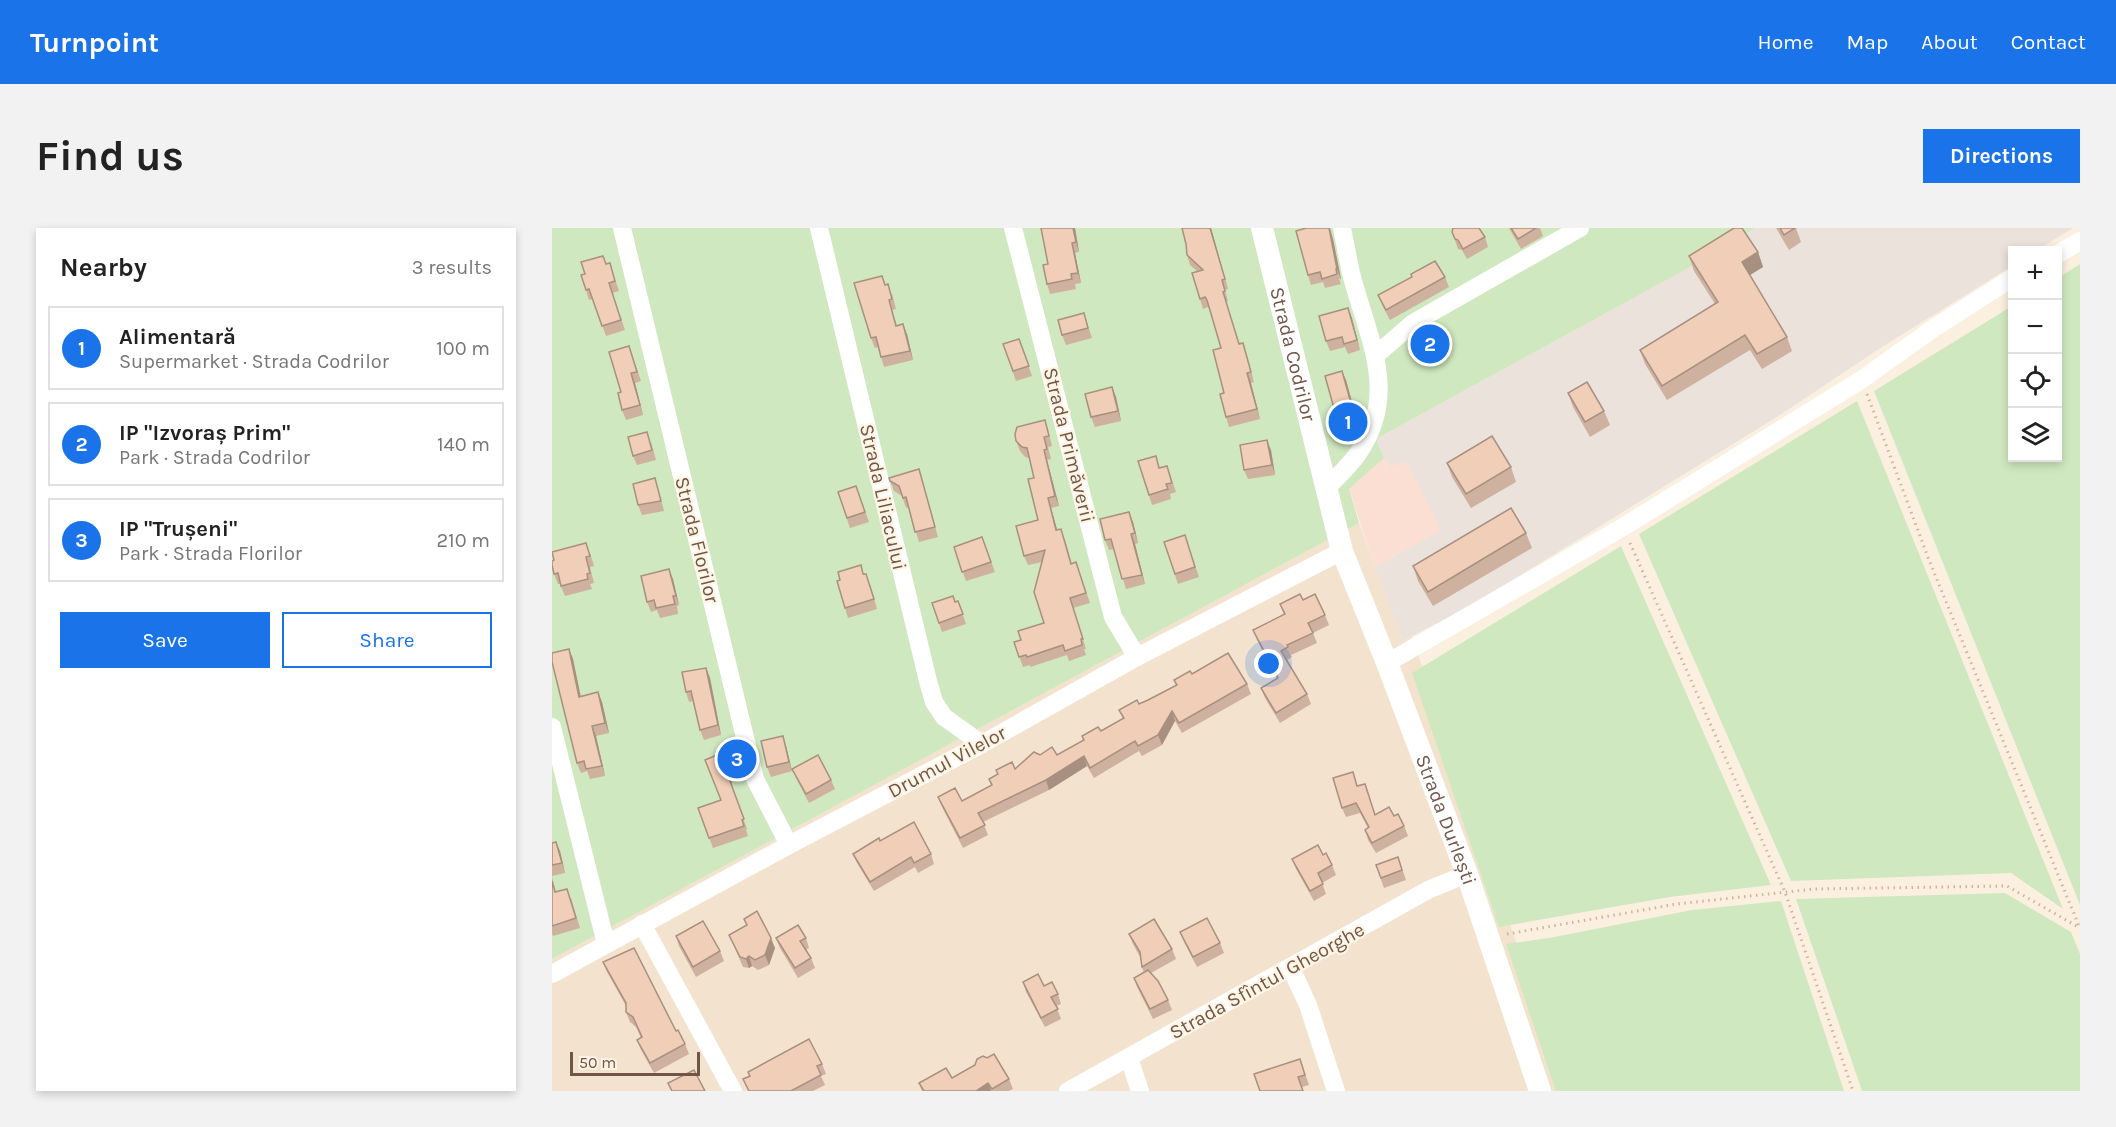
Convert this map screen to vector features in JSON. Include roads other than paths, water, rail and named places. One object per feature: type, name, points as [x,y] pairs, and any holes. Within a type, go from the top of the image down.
[{"type":"street","name":"Strada Florilor","points":[[622,228],[755,779],[789,845]]},
{"type":"street","name":"Strada Liliacului","points":[[819,228],[927,681],[934,702],[944,717],[982,744]]},
{"type":"street","name":"Strada Primăverii","points":[[1013,228],[1113,617],[1137,657]]},
{"type":"street","name":"Strada Codrilor","points":[[1262,228],[1342,551]]},
{"type":"street","points":[[1326,489],[1357,455],[1370,430],[1379,404],[1380,388],[1376,355],[1352,274],[1342,228]]},
{"type":"street","points":[[1376,355],[1413,323],[1580,228]]},
{"type":"street","points":[[2062,252],[2080,242]]},
{"type":"street","points":[[1387,663],[1623,527],[1861,380],[1934,328],[2008,281]]},
{"type":"street","name":"Drumul Vilelor","points":[[552,974],[789,845],[982,744],[1137,657],[1342,551]]},
{"type":"street","name":"Strada Durlești","points":[[1342,551],[1467,874],[1540,1091]]},
{"type":"street","points":[[552,727],[606,944]]},
{"type":"street","name":"Strada Sfîntul Gheorghe","points":[[1068,1091],[1292,968],[1428,890],[1467,874]]},
{"type":"street","points":[[642,924],[733,1091]]},
{"type":"street","points":[[1292,968],[1308,1005],[1336,1091]]},
{"type":"street","points":[[1129,1058],[1140,1091]]},
{"type":"place","name":"IP \"Izvoraș Prim\"","points":[[1430,344]]},
{"type":"place","name":"Alimentară","points":[[1348,422]]},
{"type":"place","name":"IP \"Trușeni\"","points":[[737,759]]}]
